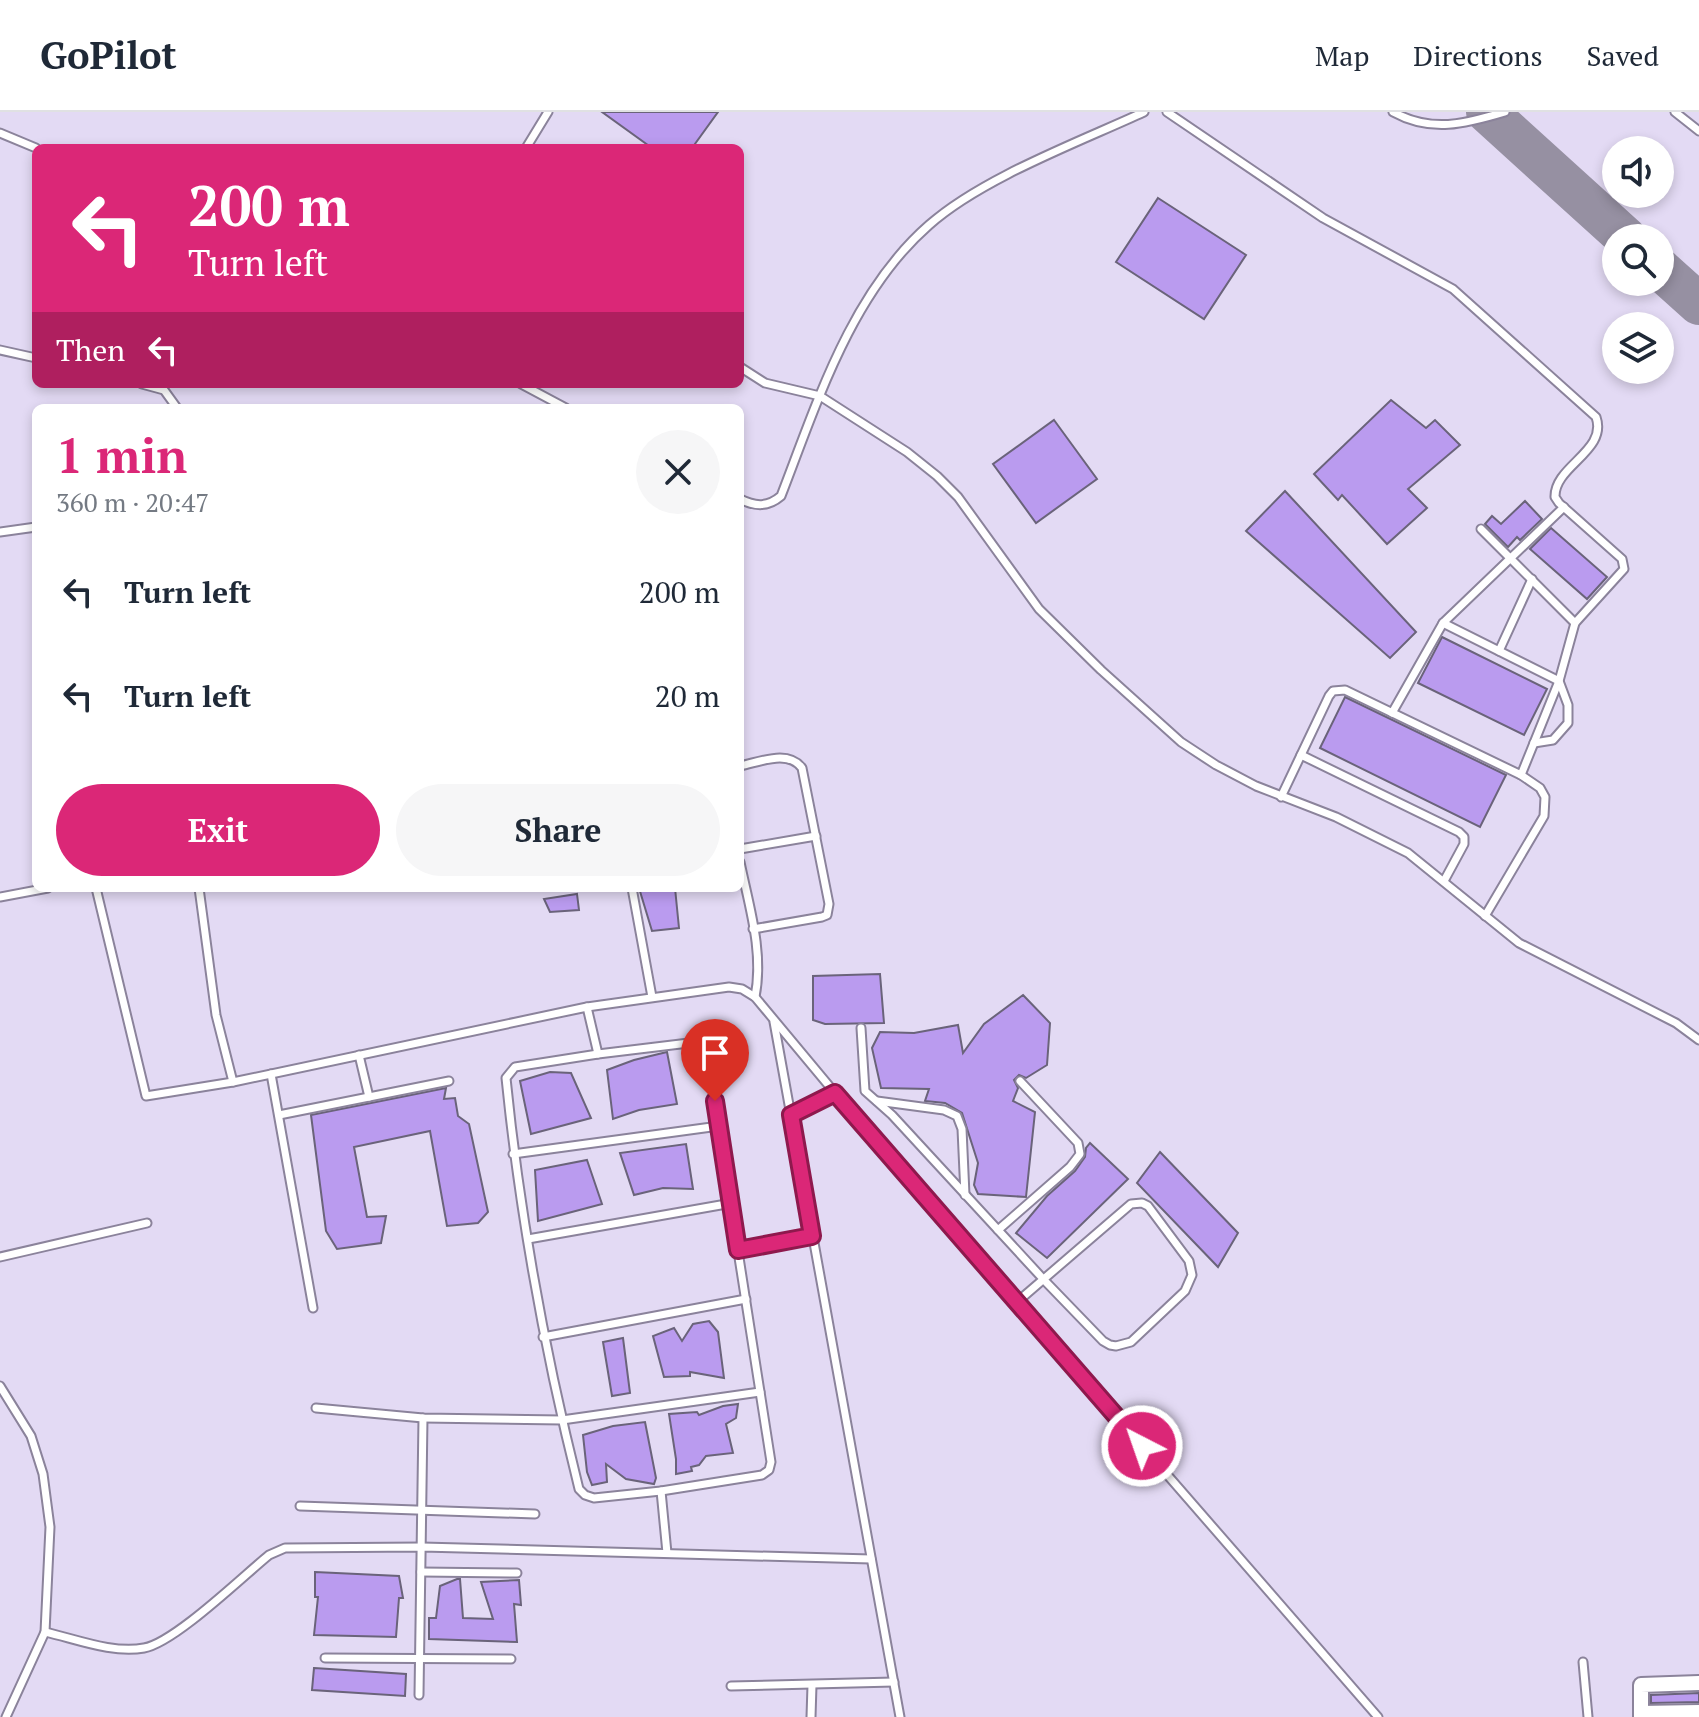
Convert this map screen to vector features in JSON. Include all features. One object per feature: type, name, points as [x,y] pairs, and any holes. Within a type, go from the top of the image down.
[{"type":"street","points":[[1699,1683],[1641,1685],[1641,1715],[1699,1712]]},
{"type":"lane","points":[[528,144],[548,112]]},
{"type":"lane","points":[[744,501],[765,505],[781,496],[846,337],[868,299],[901,255],[929,225],[1005,177],[1144,112]]},
{"type":"lane","points":[[1167,112],[1323,218],[1453,289],[1596,417],[1595,438],[1555,490],[1555,497],[1625,563],[1620,574],[1575,623],[1559,681],[1521,775]]},
{"type":"lane","points":[[1393,112],[1420,124],[1442,126],[1472,122],[1505,112]]},
{"type":"lane","points":[[1675,112],[1699,131]]},
{"type":"lane","points":[[0,133],[32,146]]},
{"type":"lane","points":[[0,350],[32,357]]},
{"type":"lane","points":[[744,370],[765,383],[820,396],[907,452],[937,476],[958,497],[1039,609],[1181,742],[1216,765],[1281,797],[1408,853],[1519,943],[1676,1023],[1699,1040]]},
{"type":"lane","points":[[157,388],[164,390],[174,404]]},
{"type":"lane","points":[[528,388],[558,404]]},
{"type":"lane","points":[[1392,713],[1443,623],[1564,507]]},
{"type":"lane","points":[[0,532],[32,528]]},
{"type":"lane","points":[[1481,529],[1575,623]]},
{"type":"lane","points":[[1499,651],[1532,579]]},
{"type":"lane","points":[[1443,623],[1559,681],[1568,705],[1568,723],[1553,740],[1534,743]]},
{"type":"lane","points":[[1281,797],[1333,691],[1345,690],[1521,775],[1540,788],[1545,797],[1544,816],[1485,916]]},
{"type":"lane","points":[[1301,755],[1459,832],[1464,837],[1464,844],[1444,881]]},
{"type":"lane","points":[[744,765],[782,757],[797,761],[802,768],[829,904],[827,915],[753,929]]},
{"type":"lane","points":[[744,848],[816,836]]},
{"type":"lane","points":[[744,883],[759,965],[755,997]]},
{"type":"lane","points":[[0,897],[32,891]]},
{"type":"lane","points":[[97,892],[146,1096],[233,1082],[587,1007],[729,987],[742,989],[755,997],[1378,1717]]},
{"type":"lane","points":[[200,892],[216,1015],[233,1082]]},
{"type":"lane","points":[[633,892],[652,997]]},
{"type":"lane","points":[[587,1007],[598,1054]]},
{"type":"lane","points":[[774,1020],[900,1717]]},
{"type":"lane","points":[[861,1028],[865,1091],[892,1115],[1045,1281],[1103,1341],[1116,1346],[1131,1342],[1185,1291],[1192,1268],[1148,1206],[1137,1202],[1131,1204],[1045,1281],[1017,1302]]},
{"type":"lane","points":[[697,1042],[704,1046],[732,1203],[771,1462],[769,1470],[762,1475],[594,1498],[579,1489],[543,1337],[513,1154],[506,1078],[515,1067],[598,1054],[697,1042]]},
{"type":"lane","points":[[359,1055],[369,1097]]},
{"type":"lane","points":[[271,1074],[313,1308]]},
{"type":"lane","points":[[279,1115],[449,1081]]},
{"type":"lane","points":[[998,1230],[1070,1167],[1080,1154],[1078,1143],[1020,1081]]},
{"type":"lane","points":[[791,1115],[835,1093]]},
{"type":"lane","points":[[875,1100],[944,1110],[957,1116],[962,1129],[965,1195]]},
{"type":"lane","points":[[513,1154],[719,1126]]},
{"type":"lane","points":[[528,1239],[732,1203]]},
{"type":"lane","points":[[0,1257],[147,1223]]},
{"type":"lane","points":[[738,1250],[812,1236]]},
{"type":"lane","points":[[543,1337],[746,1299]]},
{"type":"lane","points":[[0,1386],[31,1436],[43,1474],[50,1527],[45,1632],[6,1717]]},
{"type":"lane","points":[[316,1408],[423,1418],[562,1420],[760,1392]]},
{"type":"lane","points":[[419,1695],[423,1418]]},
{"type":"lane","points":[[661,1491],[667,1553]]},
{"type":"lane","points":[[300,1506],[535,1514]]},
{"type":"lane","points":[[45,1632],[121,1649],[145,1648],[168,1639],[269,1555],[285,1548],[422,1547],[871,1559]]},
{"type":"lane","points":[[421,1572],[517,1573]]},
{"type":"lane","points":[[325,1658],[511,1659]]},
{"type":"lane","points":[[1583,1662],[1588,1717]]},
{"type":"lane","points":[[731,1686],[894,1682]]},
{"type":"lane","points":[[811,1717],[812,1685]]},
{"type":"building","points":[[602,112],[718,112],[695,144],[646,144]]},
{"type":"building","points":[[1158,198],[1246,255],[1204,319],[1116,262]]},
{"type":"building","points":[[1391,400],[1426,428],[1435,420],[1460,445],[1408,489],[1427,508],[1387,544],[1342,495],[1338,500],[1314,474]]},
{"type":"building","points":[[1054,420],[1097,479],[1036,523],[993,464]]},
{"type":"building","points":[[1285,491],[1416,632],[1390,658],[1246,531]]},
{"type":"building","points":[[1525,501],[1542,519],[1508,547],[1485,524],[1492,516],[1501,524]]},
{"type":"building","points":[[1551,528],[1607,577],[1587,599],[1530,549]]},
{"type":"building","points":[[1442,637],[1547,689],[1524,735],[1418,683]]},
{"type":"building","points":[[1345,697],[1506,775],[1480,827],[1320,748]]},
{"type":"building","points":[[640,892],[675,892],[679,928],[652,931]]},
{"type":"building","points":[[577,894],[579,910],[550,912],[544,899]]},
{"type":"building","points":[[880,974],[884,1023],[825,1024],[813,1020],[813,976]]},
{"type":"building","points":[[1023,995],[1050,1023],[1047,1065],[1026,1078],[1019,1075],[1014,1080],[1018,1088],[1013,1101],[1035,1112],[1026,1197],[978,1194],[974,1185],[978,1163],[962,1113],[945,1103],[925,1101],[929,1089],[881,1088],[872,1048],[880,1032],[914,1033],[958,1025],[963,1053],[984,1024]]},
{"type":"building","points":[[667,1052],[677,1104],[639,1110],[613,1119],[607,1070]]},
{"type":"building","points":[[550,1072],[571,1073],[591,1118],[531,1134],[520,1081]]},
{"type":"building","points":[[446,1088],[444,1099],[455,1098],[458,1116],[469,1124],[488,1212],[478,1223],[447,1226],[430,1131],[354,1147],[367,1217],[386,1216],[381,1243],[337,1249],[326,1231],[311,1115]]},
{"type":"building","points":[[1090,1143],[1128,1179],[1047,1258],[1016,1233],[1047,1196],[1075,1171]]},
{"type":"building","points":[[686,1144],[693,1189],[663,1188],[634,1195],[620,1153]]},
{"type":"building","points":[[1160,1152],[1238,1233],[1218,1267],[1137,1183]]},
{"type":"building","points":[[587,1160],[602,1204],[538,1221],[535,1170]]},
{"type":"building","points":[[709,1321],[718,1332],[724,1378],[690,1372],[690,1376],[664,1377],[653,1336],[674,1328],[682,1341],[693,1324]]},
{"type":"building","points":[[623,1338],[630,1393],[612,1396],[603,1342]]},
{"type":"building","points":[[738,1404],[736,1418],[726,1424],[733,1453],[706,1456],[699,1465],[691,1467],[692,1471],[676,1474],[669,1414],[697,1412],[699,1415]]},
{"type":"building","points":[[645,1422],[656,1478],[654,1484],[626,1479],[606,1464],[607,1482],[592,1485],[587,1472],[583,1435],[613,1426]]},
{"type":"building","points":[[315,1572],[399,1576],[403,1598],[399,1598],[396,1637],[314,1635],[318,1597],[315,1597]]},
{"type":"building","points":[[460,1579],[463,1618],[493,1619],[481,1582],[519,1580],[521,1605],[514,1604],[517,1642],[429,1639],[429,1618],[436,1618],[440,1586]]},
{"type":"building","points":[[314,1668],[406,1674],[405,1696],[312,1690]]},
{"type":"building","points":[[1699,1693],[1699,1702],[1651,1703],[1651,1695]]},
{"type":"taxiway","points":[[1487,112],[1611,224]]},
{"type":"taxiway","points":[[1674,282],[1699,304]]},
{"type":"route","points":[[715,1101],[738,1250],[812,1236],[791,1115],[835,1093],[1142,1446]]}]
